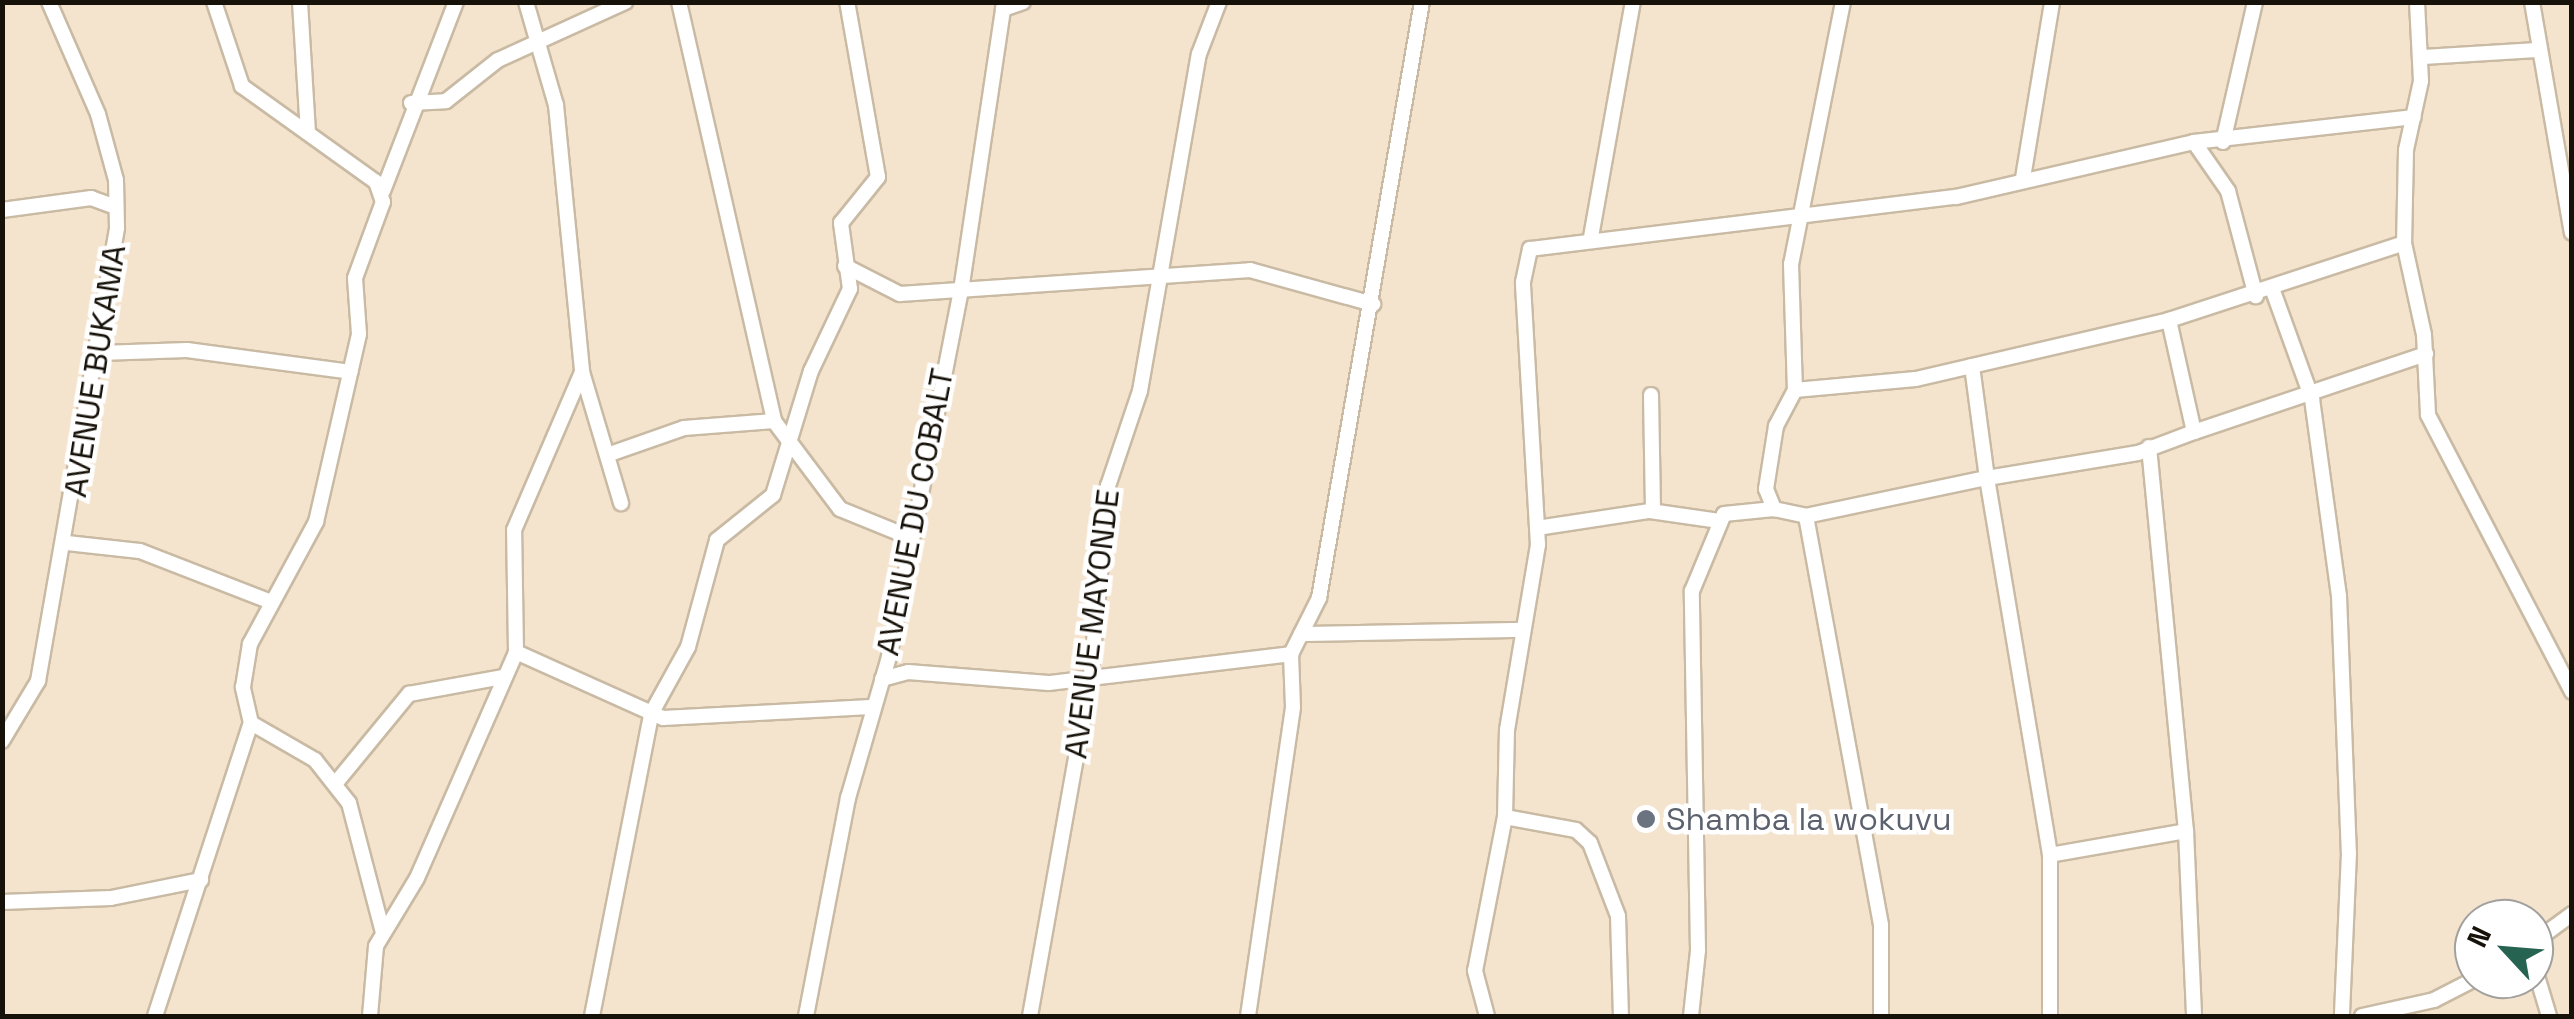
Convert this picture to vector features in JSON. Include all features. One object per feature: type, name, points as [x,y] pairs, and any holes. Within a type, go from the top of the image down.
[{"type":"street","name":"AVENUE BUKAMA","points":[[2,740],[38,681],[67,542],[100,353],[116,180],[98,114],[49,2]]},
{"type":"street","points":[[214,2],[242,86],[383,191]]},
{"type":"street","points":[[300,2],[308,132]]},
{"type":"street","points":[[154,1016],[251,723],[243,667],[269,601],[316,522],[360,318],[352,294],[412,104],[456,2]]},
{"type":"street","points":[[526,2],[540,41],[568,180],[582,372],[621,502]]},
{"type":"street","points":[[412,104],[446,101],[540,41],[625,2]]},
{"type":"street","points":[[679,2],[774,421],[840,509],[912,538]]},
{"type":"street","points":[[592,1016],[651,714],[688,648],[716,540],[766,509],[850,290],[842,263],[840,223],[878,178],[847,2]]},
{"type":"street","points":[[1004,6],[1023,2]]},
{"type":"street","name":"AVENUE MAYONDE","points":[[1030,1016],[1090,675],[1108,486],[1165,277],[1199,54],[1219,2]]},
{"type":"street","points":[[1248,1016],[1293,707],[1291,654],[1319,598],[1346,407],[1372,304],[1422,2]]},
{"type":"street","points":[[1590,237],[1633,2]]},
{"type":"street","points":[[1774,509],[1770,460],[1794,390],[1786,327],[1803,213],[1844,2]]},
{"type":"street","points":[[2022,178],[2052,2]]},
{"type":"street","points":[[2223,142],[2255,2]]},
{"type":"street","points":[[2417,2],[2422,57],[2404,243],[2426,354],[2438,448],[2572,692]]},
{"type":"street","points":[[2532,2],[2572,233]]},
{"type":"street","name":"AVENUE DU COBALT","points":[[806,1016],[872,707],[882,679],[962,284],[1004,6]]},
{"type":"street","points":[[2422,57],[2538,50]]},
{"type":"street","points":[[1487,1016],[1475,970],[1505,817],[1519,630],[1537,528],[1524,258],[1536,245],[1956,196],[2194,142],[2223,142],[2414,117]]},
{"type":"street","points":[[2194,142],[2228,190],[2256,296]]},
{"type":"street","points":[[2,210],[91,198],[113,206]]},
{"type":"street","points":[[1794,390],[1972,366],[2169,320],[2272,291],[2404,243]]},
{"type":"street","points":[[842,263],[887,292],[962,284],[1165,277],[1216,268],[1278,273],[1372,304]]},
{"type":"street","points":[[2272,291],[2312,399],[2346,714],[2342,1016]]},
{"type":"street","points":[[2169,320],[2194,432]]},
{"type":"street","points":[[100,353],[186,350],[351,372]]},
{"type":"street","points":[[1691,1016],[1698,887],[1688,618],[1719,521],[1728,512],[1774,509],[1806,516],[2150,448],[2312,399],[2426,354]]},
{"type":"street","points":[[1972,366],[2050,855],[2050,1016]]},
{"type":"street","points":[[370,1016],[372,958],[417,878],[516,652],[514,530],[582,372]]},
{"type":"street","points":[[1652,395],[1653,511]]},
{"type":"street","points":[[607,454],[684,428],[774,421]]},
{"type":"street","points":[[2150,448],[2186,831],[2194,1016]]},
{"type":"street","points":[[1537,528],[1653,511],[1719,521]]},
{"type":"street","points":[[1806,516],[1881,925],[1881,1016]]},
{"type":"street","points":[[67,542],[140,550],[269,601]]},
{"type":"street","points":[[1301,634],[1519,630]]},
{"type":"street","points":[[516,652],[651,714],[872,707]]},
{"type":"street","points":[[882,679],[1090,675],[1291,654]]},
{"type":"street","points":[[334,784],[410,694],[503,676]]},
{"type":"street","points":[[251,723],[289,738],[334,784],[357,824],[384,932]]},
{"type":"street","points":[[1505,817],[1576,830],[1590,843],[1618,916],[1621,1016]]},
{"type":"street","points":[[2050,855],[2186,831]]},
{"type":"street","points":[[2,902],[112,898],[200,880]]},
{"type":"street","points":[[2362,1016],[2434,1000],[2454,990]]},
{"type":"place","name":"Shamba la wokuvu","points":[[1646,819]]}]
